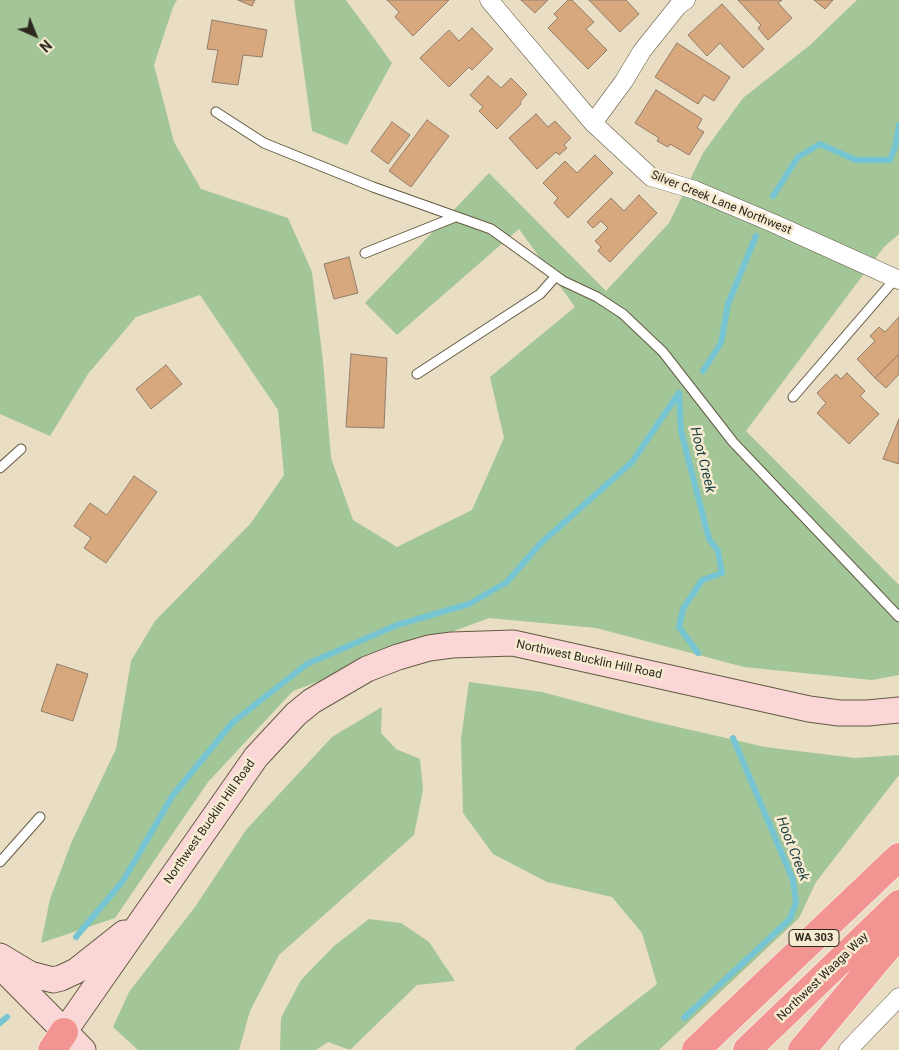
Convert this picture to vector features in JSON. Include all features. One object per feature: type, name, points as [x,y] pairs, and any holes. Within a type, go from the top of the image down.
[{"type":"highway","name":"WA 303","points":[[696,1050],[899,857]]},
{"type":"highway","name":"Northwest Waaga Way","points":[[747,1050],[899,904]]},
{"type":"highway","points":[[802,1050],[899,934]]},
{"type":"highway","points":[[689,1050],[728,1019]]},
{"type":"main road","name":"Northwest Bucklin Hill Road","points":[[66,1044],[153,905],[256,757],[296,714],[312,701],[367,669],[429,648],[474,643],[513,643],[809,710],[858,713],[899,710]]},
{"type":"main road","points":[[0,956],[30,974],[53,980],[61,978],[92,960],[153,905]]},
{"type":"main road","points":[[0,966],[66,1044]]},
{"type":"street","name":"Silver Creek Lane Northwest","points":[[489,0],[593,123],[651,177],[704,194],[776,224],[897,279]]},
{"type":"street","points":[[593,123],[624,81],[642,51],[678,6],[686,0]]},
{"type":"street","points":[[851,1049],[899,997]]},
{"type":"lane","points":[[216,112],[264,143],[373,187],[491,229],[563,281],[598,296],[623,314],[677,370],[733,442],[899,617]]},
{"type":"lane","points":[[365,253],[455,217]]},
{"type":"lane","points":[[417,374],[540,294],[556,276]]},
{"type":"lane","points":[[793,397],[897,279]]},
{"type":"lane","points":[[0,468],[21,449]]},
{"type":"lane","points":[[0,862],[40,817]]},
{"type":"green space","points":[[0,0],[177,0],[154,65],[174,142],[201,189],[288,218],[312,272],[323,361],[331,458],[353,520],[397,547],[472,510],[504,438],[490,377],[575,307],[519,229],[397,335],[365,303],[489,173],[606,291],[669,223],[703,153],[743,98],[809,46],[857,0],[899,0],[899,234],[884,247],[746,431],[899,585],[899,675],[872,680],[744,667],[596,628],[489,618],[293,691],[208,782],[115,918],[41,943],[50,899],[72,841],[116,749],[131,661],[155,621],[251,523],[284,475],[278,410],[200,295],[136,317],[88,374],[50,436],[0,414]]},
{"type":"green space","points":[[294,0],[346,0],[392,63],[347,145],[312,131]]},
{"type":"green space","points":[[469,682],[542,692],[643,719],[765,747],[855,758],[899,755],[899,775],[816,882],[799,918],[659,1050],[575,1050],[576,1047],[657,984],[642,933],[612,897],[547,882],[493,854],[463,813],[461,739]]},
{"type":"green space","points":[[382,707],[381,733],[396,749],[420,759],[423,790],[414,835],[279,955],[250,1011],[239,1050],[138,1050],[113,1027],[129,992],[195,907],[246,830],[332,737]]},
{"type":"green space","points":[[369,919],[401,923],[429,942],[455,981],[417,985],[350,1050],[328,1042],[316,1050],[280,1050],[281,1018],[301,980],[334,946]]},
{"type":"building","points":[[238,0],[255,0],[252,6]]},
{"type":"building","points":[[387,0],[449,0],[413,36],[395,17],[399,12]]},
{"type":"building","points":[[521,0],[548,0],[535,13]]},
{"type":"building","points":[[568,0],[572,0],[594,22],[586,29],[607,50],[588,69],[548,28],[558,18],[554,14]]},
{"type":"building","points":[[589,0],[626,0],[639,14],[620,32]]},
{"type":"building","points":[[738,0],[782,0],[778,3],[792,18],[768,40],[758,28],[761,25]]},
{"type":"building","points":[[814,0],[833,0],[825,9]]},
{"type":"building","points":[[722,4],[764,49],[743,68],[720,43],[707,56],[688,35]]},
{"type":"building","points":[[212,20],[267,30],[262,57],[243,55],[238,85],[212,82],[218,50],[207,49]]},
{"type":"building","points":[[472,28],[493,49],[472,70],[469,67],[449,87],[420,58],[449,30],[459,41]]},
{"type":"building","points":[[677,43],[730,77],[714,101],[704,95],[698,104],[655,77]]},
{"type":"building","points":[[488,76],[501,88],[511,78],[527,94],[520,102],[521,104],[497,129],[479,111],[483,107],[470,95]]},
{"type":"building","points":[[656,90],[702,119],[697,128],[704,132],[689,155],[670,144],[668,147],[657,141],[659,138],[635,123]]},
{"type":"building","points":[[536,114],[548,127],[555,121],[571,138],[564,145],[567,148],[559,155],[556,152],[537,169],[509,138]]},
{"type":"building","points":[[427,120],[449,136],[411,187],[389,171]]},
{"type":"building","points":[[392,122],[410,135],[388,164],[371,151]]},
{"type":"building","points":[[595,155],[613,173],[568,218],[554,203],[558,198],[543,183],[565,161],[577,173]]},
{"type":"building","points":[[639,195],[657,213],[610,262],[598,251],[601,247],[595,241],[608,228],[601,221],[593,228],[587,222],[611,198],[624,211]]},
{"type":"building","points":[[349,257],[358,293],[334,299],[324,264]]},
{"type":"building","points":[[899,317],[899,354],[875,378],[857,359],[875,341],[870,336],[879,327],[885,332]]},
{"type":"building","points":[[351,354],[387,358],[384,428],[346,427]]},
{"type":"building","points":[[899,354],[899,374],[886,388],[875,378]]},
{"type":"building","points":[[166,365],[182,384],[151,409],[136,389]]},
{"type":"building","points":[[847,373],[865,391],[860,396],[879,414],[849,444],[817,413],[826,403],[817,393],[836,374],[841,379]]},
{"type":"building","points":[[899,419],[899,464],[883,459]]},
{"type":"building","points":[[134,476],[157,492],[106,563],[84,548],[91,538],[74,526],[90,503],[107,515]]},
{"type":"building","points":[[57,664],[88,674],[73,721],[41,711]]},
{"type":"waterway","name":"Hoot Creek","points":[[773,196],[798,157],[820,144],[856,160],[890,160],[895,147],[899,125]]},
{"type":"waterway","name":"Hoot Creek","points":[[703,371],[721,343],[728,304],[756,236]]},
{"type":"waterway","name":"Hoot Creek","points":[[679,393],[681,431],[709,539],[718,551],[722,573],[702,580],[683,609],[679,627],[698,653]]},
{"type":"waterway","points":[[76,937],[123,881],[173,795],[233,722],[307,664],[397,625],[469,604],[507,582],[540,544],[632,462],[679,393]]},
{"type":"waterway","name":"Hoot Creek","points":[[684,1018],[790,919],[796,902],[793,880],[733,738]]},
{"type":"waterway","points":[[0,1023],[7,1017]]}]
